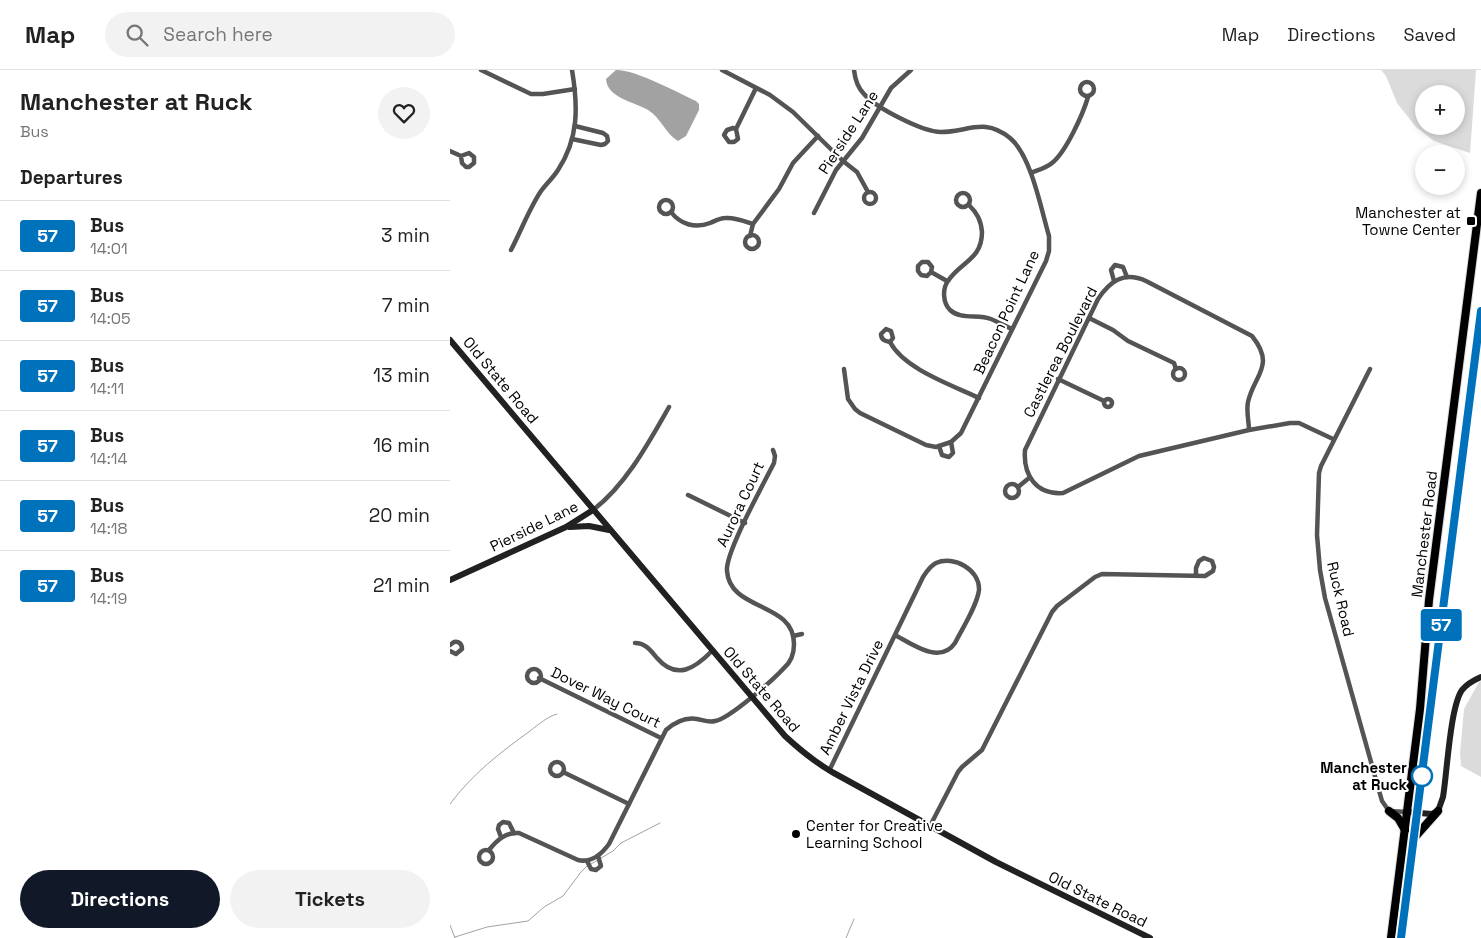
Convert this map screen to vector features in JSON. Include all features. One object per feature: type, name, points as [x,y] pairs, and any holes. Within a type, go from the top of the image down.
[{"type":"highway","name":"Manchester Road","points":[[1391,938],[1420,709],[1428,610],[1481,193]]},
{"type":"highway","points":[[1479,211],[1481,224]]},
{"type":"highway","points":[[1473,255],[1481,246]]},
{"type":"highway","name":"Manchester Road","points":[[1401,938],[1481,311]]},
{"type":"highway","points":[[1413,839],[1438,810]]},
{"type":"highway","points":[[1389,811],[1398,818],[1404,830]]},
{"type":"street","points":[[481,70],[528,93],[543,94],[575,89]]},
{"type":"street","points":[[511,250],[541,191],[564,160],[572,139],[577,100],[572,70]]},
{"type":"street","points":[[722,70],[782,103],[857,172],[868,192]]},
{"type":"street","name":"Beacon Point Lane","points":[[854,70],[862,92],[879,107],[929,130],[942,132],[975,126],[997,130],[1011,139],[1021,150],[1031,173],[1049,236],[1046,261],[961,433],[951,442],[953,453],[949,457],[942,455],[939,446]]},
{"type":"street","name":"Pierside Lane","points":[[814,213],[843,161],[862,138],[891,88],[911,70]]},
{"type":"street","points":[[736,129],[756,88]]},
{"type":"street","points":[[1031,173],[1049,165],[1060,154],[1084,111],[1088,96]]},
{"type":"street","points":[[572,139],[601,145],[605,144],[608,140],[607,136],[603,134],[575,126]]},
{"type":"street","points":[[750,236],[753,224],[780,189],[793,162],[818,136]]},
{"type":"street","points":[[450,151],[461,156]]},
{"type":"street","points":[[968,205],[980,218],[982,238],[973,257],[947,281],[944,296],[950,310],[961,316],[978,316],[990,319],[1012,330]]},
{"type":"street","points":[[671,212],[678,220],[695,226],[725,218],[738,219],[753,224]]},
{"type":"street","points":[[1114,282],[1111,270],[1115,265],[1123,267],[1127,277],[1136,277],[1146,281],[1252,336],[1258,343],[1264,360],[1248,404],[1249,430]]},
{"type":"street","points":[[931,272],[947,281]]},
{"type":"street","name":"Castlerea Boulevard","points":[[1029,478],[1024,463],[1025,450],[1058,379],[1106,287],[1127,277]]},
{"type":"street","points":[[1089,318],[1113,330],[1128,341],[1174,363],[1176,369]]},
{"type":"street","name":"Old State Road","points":[[450,340],[578,490],[712,652],[796,747],[829,771],[930,826],[1003,865],[1150,938]]},
{"type":"street","points":[[890,342],[900,356],[913,366],[979,398]]},
{"type":"street","points":[[844,369],[848,399],[860,413],[926,445],[939,446],[951,442]]},
{"type":"street","name":"Ruck Road","points":[[1370,370],[1333,439],[1319,473],[1317,535],[1320,570],[1328,609],[1382,802],[1389,811]]},
{"type":"street","points":[[1058,379],[1104,401]]},
{"type":"street","name":"Pierside Lane","points":[[450,580],[566,527],[593,510],[608,497],[638,458],[669,407]]},
{"type":"street","points":[[1018,487],[1029,478],[1049,492],[1063,493],[1139,456],[1290,422],[1299,423],[1333,439]]},
{"type":"street","name":"Aurora Court","points":[[773,450],[775,456],[774,463],[728,559],[727,572],[730,584],[739,595],[781,617],[788,624],[793,636]]},
{"type":"street","points":[[688,495],[745,522]]},
{"type":"street","points":[[566,527],[589,526],[610,530]]},
{"type":"street","points":[[930,826],[958,772],[982,750],[1052,612],[1058,605],[1102,574],[1205,576],[1210,574],[1214,567],[1212,561],[1207,558],[1199,561],[1196,575]]},
{"type":"street","name":"Amber Vista Drive","points":[[829,771],[923,577],[931,566],[941,561],[952,561],[968,568],[974,573],[978,585],[977,598],[950,650],[942,653],[932,653],[895,635]]},
{"type":"street","points":[[489,850],[501,837],[514,833],[524,834],[573,858],[587,861],[598,856],[609,844],[661,738],[671,725],[683,720],[694,719],[718,721],[751,697],[789,662],[794,648],[793,636],[802,634]]},
{"type":"street","points":[[450,645],[458,642],[462,649],[456,654],[450,651]]},
{"type":"street","points":[[636,643],[646,646],[666,666],[679,670],[694,667],[712,652]]},
{"type":"street","points":[[1389,811],[1432,814],[1438,810],[1444,797],[1457,698],[1467,685],[1481,677]]},
{"type":"street","name":"Dover Way Court","points":[[540,678],[661,738]]},
{"type":"street","points":[[563,772],[629,804]]},
{"type":"street","points":[[501,837],[498,829],[499,825],[503,822],[509,824],[514,833]]},
{"type":"street","points":[[587,861],[591,869],[598,869],[601,864],[598,856]]},
{"type":"shaded area","points":[[616,70],[645,77],[696,101],[699,104],[699,110],[686,136],[678,141],[648,110],[622,99],[611,91],[606,79]]},
{"type":"shaded area","points":[[1381,70],[1476,70],[1470,153],[1465,151],[1465,145],[1446,145],[1434,141],[1426,135],[1465,135],[1465,85],[1415,85],[1415,126],[1397,103],[1386,76]]},
{"type":"shaded area","points":[[1481,681],[1481,777],[1461,766],[1460,753],[1464,709]]},
{"type":"waterway","points":[[450,804],[487,764],[540,723],[557,714]]},
{"type":"waterway","points":[[601,858],[613,851],[621,843],[660,823]]},
{"type":"waterway","points":[[591,864],[598,860]]},
{"type":"waterway","points":[[455,937],[487,927],[528,921],[544,907],[563,896],[587,866]]},
{"type":"waterway","points":[[846,938],[854,919]]},
{"type":"waterway","points":[[450,925],[455,938]]},
{"type":"bus line","name":"57","points":[[1401,938],[1481,311]]},
{"type":"place","name":"Manchester at Towne Center","points":[[1471,221]]},
{"type":"place","name":"Manchester at Ruck","points":[[1422,776]]},
{"type":"place","name":"Center for Creative Learning School","points":[[796,834]]}]
